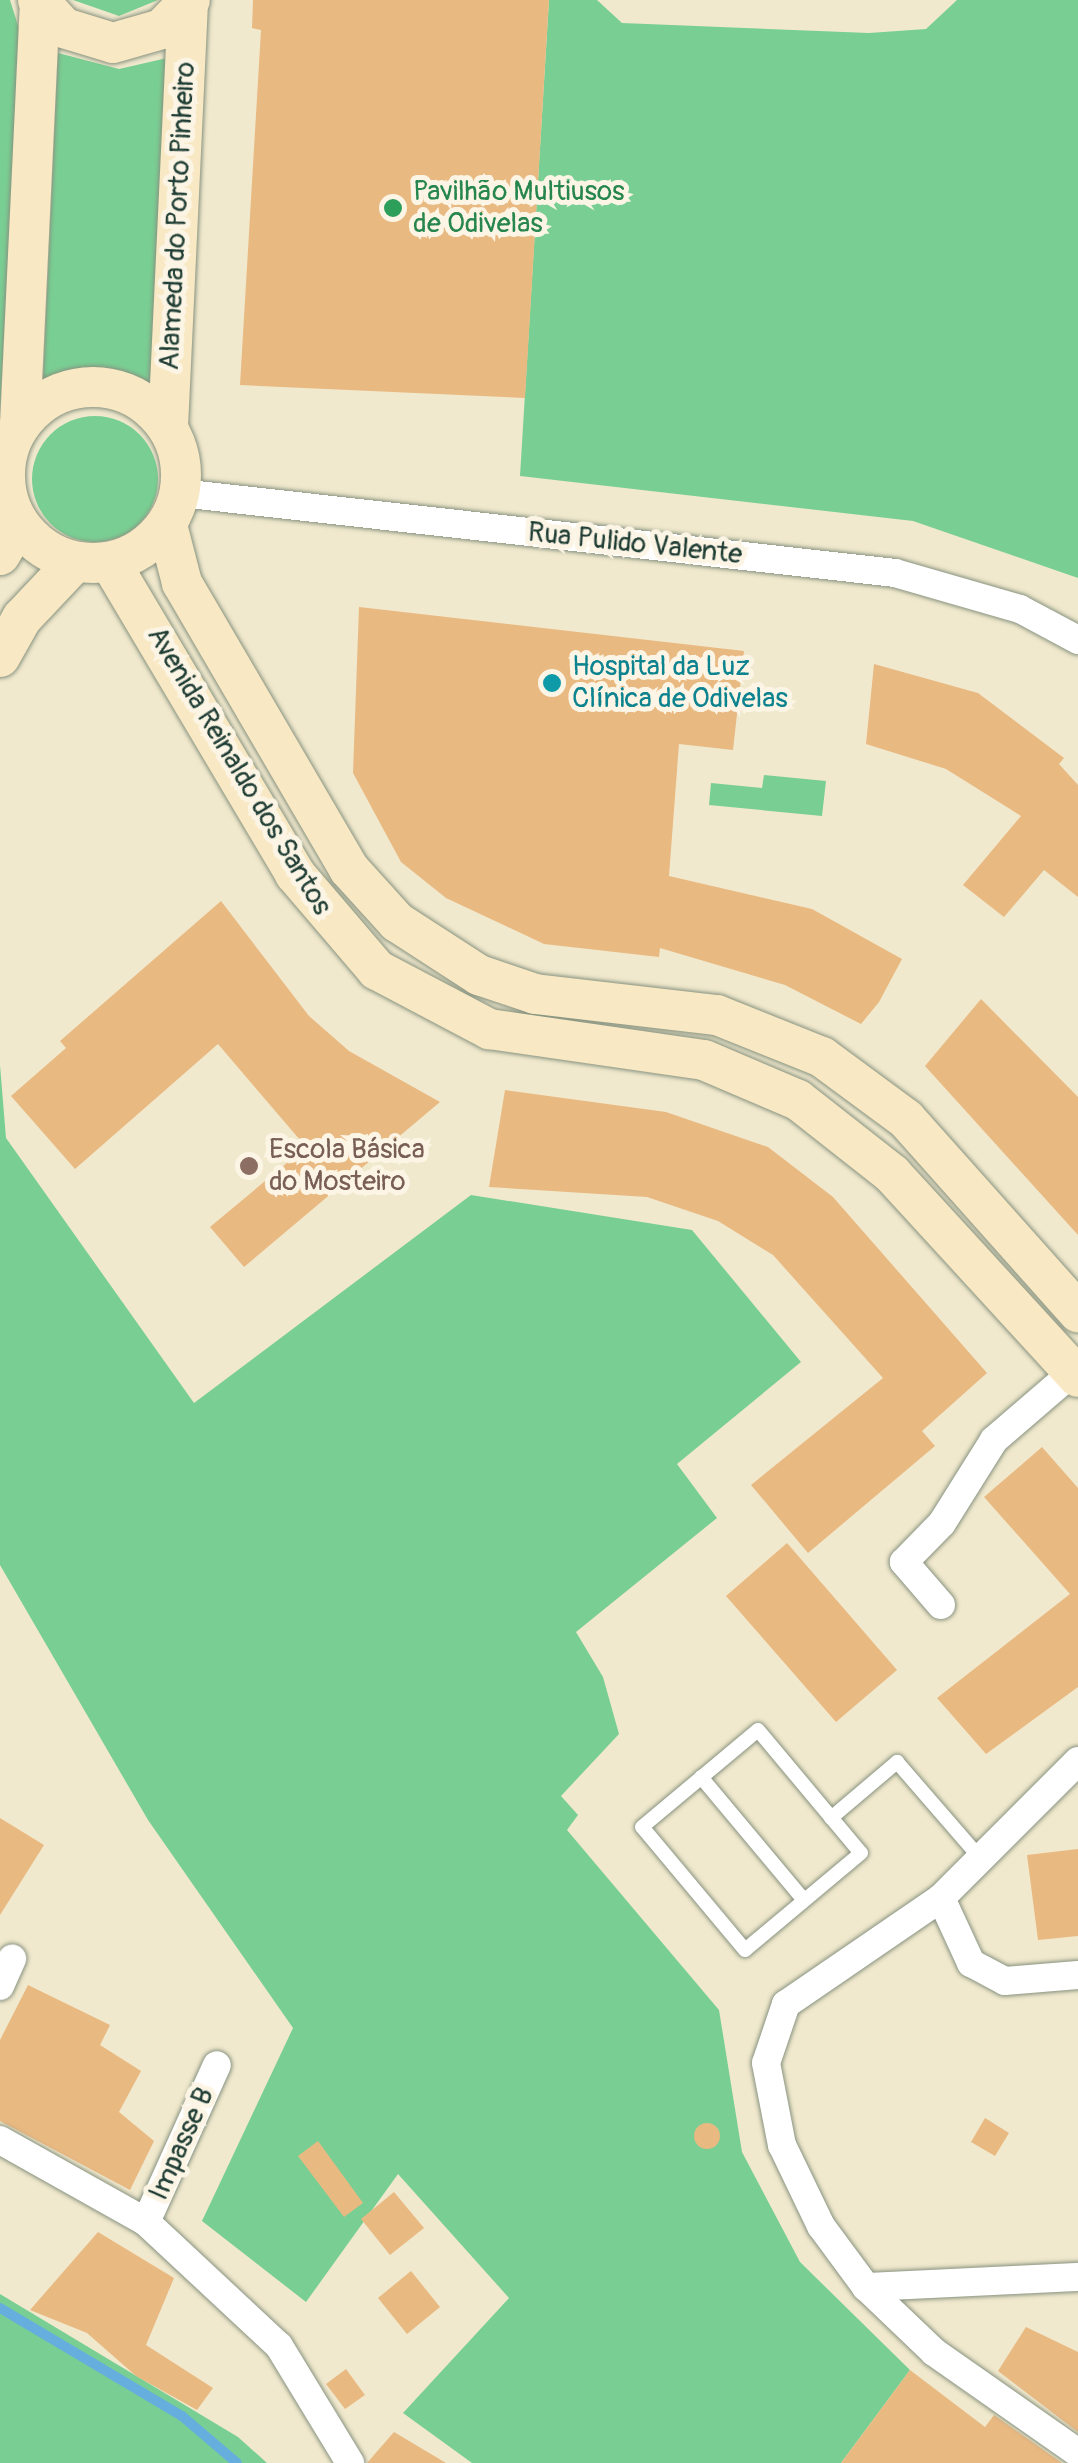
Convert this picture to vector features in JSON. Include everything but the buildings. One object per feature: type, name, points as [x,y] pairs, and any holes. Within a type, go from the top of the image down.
[{"type":"main road","points":[[39,2],[64,28],[113,43],[147,37],[189,2]]},
{"type":"main road","points":[[39,2],[20,425],[4,474],[9,540],[92,562]]},
{"type":"main road","name":"Alameda do Porto Pinheiro","points":[[168,427],[189,2]]},
{"type":"main road","points":[[0,657],[22,618],[92,562],[174,509],[168,427],[128,394],[94,386],[60,393],[20,425]]},
{"type":"main road","name":"Avenida Reinaldo dos Santos","points":[[174,509],[182,583],[349,870],[397,922],[479,976],[536,994],[717,1014],[822,1057],[906,1119],[1078,1312]]},
{"type":"main road","name":"Avenida Reinaldo dos Santos","points":[[92,562],[295,874],[377,970],[489,1029],[704,1060],[798,1100],[892,1174],[1075,1375]]},
{"type":"street","name":"Rua Pulido Valente","points":[[174,509],[895,573],[1020,609],[1078,640]]},
{"type":"street","points":[[941,1605],[904,1562],[942,1524],[994,1440],[1075,1375]]},
{"type":"street","points":[[1078,1761],[940,1898],[786,2004],[766,2063],[782,2144],[821,2226],[866,2288],[934,2352],[1078,2453]]},
{"type":"street","points":[[940,1898],[970,1962],[1006,1981],[1078,1975]]},
{"type":"street","points":[[0,1986],[12,1959]]},
{"type":"street","name":"Impasse B","points":[[146,2222],[218,2066]]},
{"type":"street","points":[[0,2140],[146,2222],[279,2346],[350,2463]]},
{"type":"street","points":[[866,2288],[1078,2277]]},
{"type":"lane","points":[[758,1730],[831,1818],[861,1853],[745,1950],[642,1826],[758,1730]]},
{"type":"lane","points":[[831,1818],[896,1762],[981,1859]]},
{"type":"lane","points":[[701,1777],[804,1900]]},
{"type":"lane","points":[[1047,1792],[1078,1788]]},
{"type":"green space","points":[[0,0],[10,0],[20,32],[0,412]]},
{"type":"green space","points":[[73,0],[158,0],[119,16]]},
{"type":"green space","points":[[549,0],[597,0],[622,23],[869,33],[926,29],[957,0],[1078,0],[1078,578],[913,521],[520,476]]},
{"type":"green space","points":[[58,53],[119,69],[167,58],[154,384],[93,367],[43,379]]},
{"type":"green space","points":[[95,416],[119,421],[140,434],[153,455],[158,479],[153,503],[140,524],[119,537],[95,542],[71,537],[50,524],[37,503],[32,479],[37,455],[50,434],[71,421]]},
{"type":"green space","points":[[764,775],[826,781],[822,816],[709,805],[711,783],[762,788]]},
{"type":"green space","points":[[0,1065],[6,1138],[194,1403],[471,1195],[692,1230],[801,1362],[677,1464],[717,1518],[576,1632],[603,1677],[619,1734],[561,1796],[578,1815],[567,1830],[719,2010],[742,2152],[800,2262],[910,2370],[841,2463],[472,2463],[403,2413],[509,2298],[398,2174],[306,2302],[202,2221],[293,2028],[148,1820],[0,1565]]},
{"type":"green space","points":[[0,2294],[238,2437],[267,2463],[0,2463]]},
{"type":"waterway","points":[[0,2308],[182,2416],[237,2463]]},
{"type":"place","name":"Pavilhão Multiusos de Odivelas","points":[[393,208]]},
{"type":"place","name":"Hospital da Luz Clínica de Odivelas","points":[[552,683]]},
{"type":"place","name":"Escola Básica do Mosteiro","points":[[249,1166]]}]
